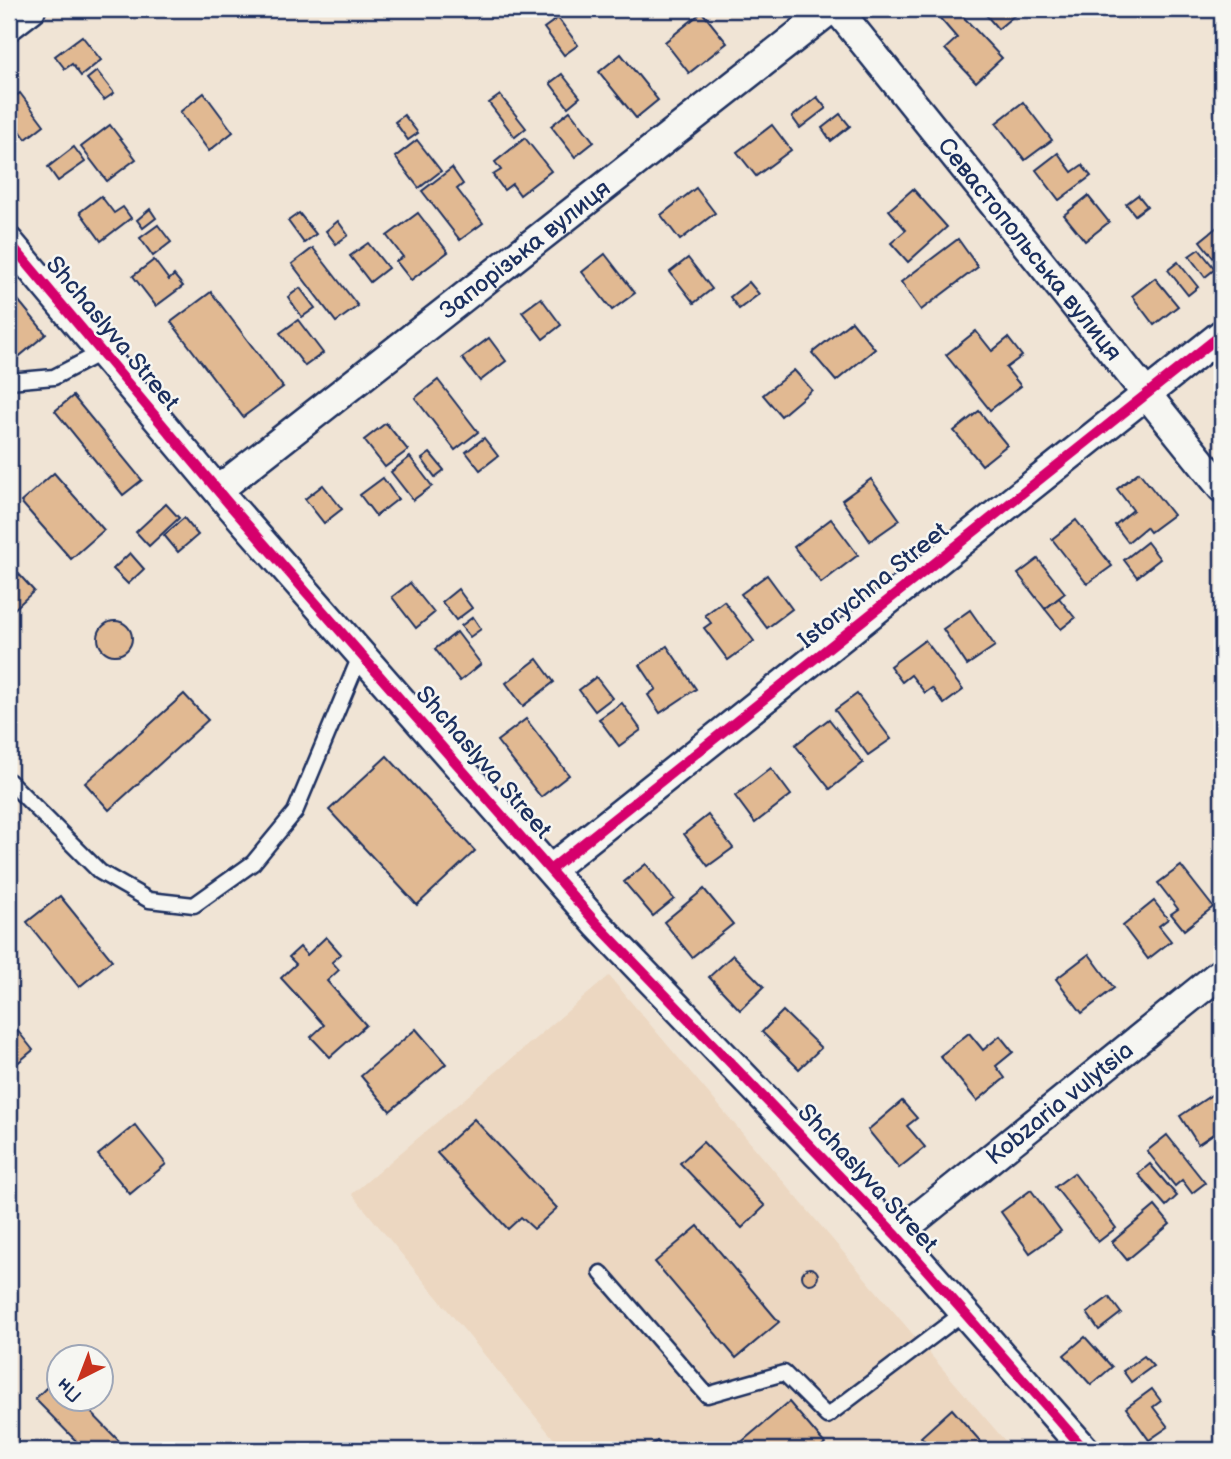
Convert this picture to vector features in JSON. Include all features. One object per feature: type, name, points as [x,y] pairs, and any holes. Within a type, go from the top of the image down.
[{"type":"street","points":[[9,26],[31,9]]},
{"type":"street","name":"Запорізька вулиця","points":[[218,490],[831,9]]},
{"type":"street","name":"Севастопольська вулиця","points":[[837,9],[1222,486]]},
{"type":"street","name":"Shchaslyva Street","points":[[9,242],[218,490],[598,925],[896,1235],[1085,1450]]},
{"type":"street","name":"Istorychna Street","points":[[551,869],[1222,334]]},
{"type":"street","name":"Kobzaria vulytsia","points":[[896,1235],[1222,972]]},
{"type":"lane","points":[[9,381],[54,377],[102,352]]},
{"type":"lane","points":[[9,781],[100,872],[149,900],[194,905],[253,863],[295,812],[361,654]]},
{"type":"lane","points":[[601,1273],[707,1395],[784,1373],[827,1416],[963,1313]]},
{"type":"shaded area","points":[[609,976],[1013,1450],[563,1450],[352,1194]]},
{"type":"building","points":[[946,9],[956,9],[1002,58],[976,82],[945,49],[957,38],[938,16]]},
{"type":"building","points":[[981,9],[1022,9],[998,29]]},
{"type":"building","points":[[702,12],[727,43],[689,73],[665,42]]},
{"type":"building","points":[[558,18],[578,45],[564,55],[544,28]]},
{"type":"building","points":[[82,36],[101,60],[81,76],[72,64],[65,69],[55,56]]},
{"type":"building","points":[[621,54],[658,100],[636,118],[599,72]]},
{"type":"building","points":[[97,71],[114,93],[104,100],[87,79]]},
{"type":"building","points":[[562,74],[580,97],[568,107],[550,83]]},
{"type":"building","points":[[20,93],[44,125],[26,139],[9,116],[9,101]]},
{"type":"building","points":[[204,93],[233,132],[209,151],[180,112]]},
{"type":"building","points":[[500,95],[526,128],[515,137],[489,103]]},
{"type":"building","points":[[817,97],[826,108],[800,128],[792,117]]},
{"type":"building","points":[[1023,102],[1052,140],[1025,160],[996,123]]},
{"type":"building","points":[[570,111],[594,142],[575,157],[551,126]]},
{"type":"building","points":[[840,114],[850,126],[831,141],[822,128]]},
{"type":"building","points":[[404,115],[418,133],[408,140],[395,122]]},
{"type":"building","points":[[110,125],[136,159],[107,181],[81,147]]},
{"type":"building","points":[[772,125],[791,150],[756,176],[737,152]]},
{"type":"building","points":[[525,138],[551,171],[520,195],[512,184],[504,190],[493,175],[501,170],[495,162]]},
{"type":"building","points":[[417,140],[441,171],[419,188],[395,157]]},
{"type":"building","points":[[74,147],[85,162],[58,181],[48,167]]},
{"type":"building","points":[[1058,153],[1072,172],[1082,165],[1091,176],[1059,200],[1036,170]]},
{"type":"building","points":[[452,168],[463,184],[457,189],[483,223],[460,240],[422,191]]},
{"type":"building","points":[[696,188],[715,213],[680,240],[661,215]]},
{"type":"building","points":[[913,189],[947,227],[908,262],[891,243],[906,230],[889,210]]},
{"type":"building","points":[[1138,195],[1147,206],[1135,215],[1126,204]]},
{"type":"building","points":[[101,196],[114,213],[123,207],[131,218],[101,241],[80,212]]},
{"type":"building","points":[[1088,196],[1109,222],[1085,241],[1064,215]]},
{"type":"building","points":[[150,209],[156,218],[143,228],[137,220]]},
{"type":"building","points":[[299,213],[316,234],[304,243],[288,221]]},
{"type":"building","points":[[418,213],[448,252],[411,280],[396,261],[403,257],[387,236]]},
{"type":"building","points":[[338,221],[348,235],[336,244],[326,231]]},
{"type":"building","points":[[1222,223],[1222,269],[1200,241]]},
{"type":"building","points":[[158,225],[171,242],[153,256],[140,238]]},
{"type":"building","points":[[958,239],[978,267],[921,310],[901,282]]},
{"type":"building","points":[[368,243],[388,268],[370,282],[350,256]]},
{"type":"building","points":[[313,248],[358,306],[336,322],[292,264]]},
{"type":"building","points":[[1199,249],[1215,269],[1205,277],[1189,256]]},
{"type":"building","points":[[605,254],[635,293],[612,310],[582,272]]},
{"type":"building","points":[[688,258],[712,289],[694,303],[670,272]]},
{"type":"building","points":[[154,260],[169,280],[174,275],[183,286],[156,306],[133,276]]},
{"type":"building","points":[[1178,262],[1198,287],[1188,295],[1168,270]]},
{"type":"building","points":[[1155,278],[1178,306],[1154,325],[1132,296]]},
{"type":"building","points":[[749,282],[759,294],[739,309],[730,297]]},
{"type":"building","points":[[300,288],[315,308],[302,317],[288,297]]},
{"type":"building","points":[[9,289],[46,334],[9,365]]},
{"type":"building","points":[[211,292],[283,387],[243,417],[171,322]]},
{"type":"building","points":[[541,298],[561,325],[543,339],[522,312]]},
{"type":"building","points":[[298,320],[323,353],[305,366],[280,333]]},
{"type":"building","points":[[852,321],[875,349],[836,381],[812,353]]},
{"type":"building","points":[[976,331],[992,351],[1008,338],[1022,356],[1006,368],[1021,386],[990,410],[946,355]]},
{"type":"building","points":[[489,338],[506,361],[480,381],[462,358]]},
{"type":"building","points":[[794,370],[812,390],[781,416],[763,395]]},
{"type":"building","points":[[438,380],[478,432],[455,450],[415,398]]},
{"type":"building","points":[[73,396],[142,480],[123,495],[55,411]]},
{"type":"building","points":[[979,411],[1007,445],[982,465],[954,431]]},
{"type":"building","points":[[386,423],[408,450],[385,467],[364,440]]},
{"type":"building","points":[[484,438],[498,456],[480,470],[466,452]]},
{"type":"building","points":[[430,453],[444,470],[435,477],[422,459]]},
{"type":"building","points":[[410,457],[432,486],[413,500],[391,472]]},
{"type":"building","points":[[1139,472],[1173,515],[1150,532],[1146,527],[1128,542],[1115,525],[1133,510],[1117,489]]},
{"type":"building","points":[[54,473],[104,530],[71,559],[21,502]]},
{"type":"building","points":[[383,478],[398,499],[376,516],[360,495]]},
{"type":"building","points":[[871,479],[900,520],[870,541],[842,500]]},
{"type":"building","points":[[323,485],[342,509],[324,523],[305,499]]},
{"type":"building","points":[[166,504],[179,518],[149,546],[136,532]]},
{"type":"building","points":[[184,518],[198,535],[178,552],[164,535]]},
{"type":"building","points":[[831,519],[858,555],[821,583],[794,547]]},
{"type":"building","points":[[1076,520],[1112,566],[1087,584],[1052,539]]},
{"type":"building","points":[[1147,542],[1160,559],[1137,577],[1124,560]]},
{"type":"building","points":[[130,553],[144,569],[128,584],[113,569]]},
{"type":"building","points":[[1038,559],[1065,593],[1045,609],[1018,574]]},
{"type":"building","points":[[9,563],[34,591],[9,614]]},
{"type":"building","points":[[767,575],[792,609],[767,628],[741,594]]},
{"type":"building","points":[[410,583],[434,613],[416,628],[392,597]]},
{"type":"building","points":[[458,589],[472,608],[456,620],[442,602]]},
{"type":"building","points":[[1059,598],[1075,618],[1061,629],[1045,609]]},
{"type":"building","points":[[724,601],[754,641],[728,660],[704,628],[711,623],[705,615]]},
{"type":"building","points":[[970,610],[995,646],[967,665],[943,629]]},
{"type":"building","points":[[473,617],[481,629],[470,637],[461,626]]},
{"type":"building","points":[[115,621],[127,626],[132,638],[127,650],[115,655],[103,650],[98,638],[103,626]]},
{"type":"building","points":[[457,632],[481,664],[460,681],[435,649]]},
{"type":"building","points":[[925,640],[963,690],[944,704],[932,688],[925,693],[911,675],[902,682],[890,666]]},
{"type":"building","points":[[667,646],[696,689],[660,713],[648,695],[656,689],[640,665]]},
{"type":"building","points":[[537,659],[554,682],[523,706],[506,683]]},
{"type":"building","points":[[596,677],[612,698],[595,711],[579,690]]},
{"type":"building","points":[[184,694],[208,720],[109,810],[85,783]]},
{"type":"building","points":[[857,694],[891,739],[868,755],[835,710]]},
{"type":"building","points":[[622,703],[641,730],[619,746],[599,719]]},
{"type":"building","points":[[526,719],[569,775],[541,797],[497,741]]},
{"type":"building","points":[[829,719],[863,763],[830,789],[795,745]]},
{"type":"building","points":[[387,756],[475,851],[417,905],[329,810]]},
{"type":"building","points":[[771,768],[791,795],[755,823],[735,796]]},
{"type":"building","points":[[708,815],[733,848],[708,866],[684,834]]},
{"type":"building","points":[[646,864],[674,899],[653,916],[624,882]]},
{"type":"building","points":[[1181,866],[1213,907],[1184,930],[1171,914],[1178,909],[1158,883]]},
{"type":"building","points":[[704,889],[733,924],[692,957],[664,922]]},
{"type":"building","points":[[60,896],[112,960],[79,987],[27,922]]},
{"type":"building","points":[[1154,901],[1168,919],[1159,926],[1171,941],[1148,959],[1123,926]]},
{"type":"building","points":[[326,937],[341,954],[332,962],[339,970],[327,981],[366,1025],[330,1057],[311,1037],[324,1025],[281,978],[296,964],[289,957],[300,947],[307,955]]},
{"type":"building","points":[[1089,954],[1114,988],[1082,1013],[1056,979]]},
{"type":"building","points":[[733,955],[764,987],[740,1010],[709,977]]},
{"type":"building","points":[[783,1011],[821,1048],[799,1069],[762,1032]]},
{"type":"building","points":[[13,1025],[33,1050],[9,1070],[9,1028]]},
{"type":"building","points":[[416,1029],[446,1064],[390,1111],[361,1076]]},
{"type":"building","points":[[969,1033],[983,1050],[1000,1036],[1013,1052],[996,1066],[1005,1078],[977,1101],[940,1056]]},
{"type":"building","points":[[1213,1094],[1222,1108],[1222,1128],[1198,1144],[1180,1116]]},
{"type":"building","points":[[902,1101],[917,1118],[907,1126],[925,1147],[899,1168],[868,1130]]},
{"type":"building","points":[[474,1119],[557,1208],[534,1229],[521,1217],[508,1229],[437,1153]]},
{"type":"building","points":[[135,1125],[166,1164],[130,1194],[98,1155]]},
{"type":"building","points":[[1167,1135],[1205,1183],[1192,1193],[1182,1180],[1175,1186],[1147,1151]]},
{"type":"building","points":[[703,1142],[765,1206],[742,1228],[680,1163]]},
{"type":"building","points":[[1150,1164],[1177,1196],[1166,1206],[1138,1174]]},
{"type":"building","points":[[1074,1173],[1116,1228],[1098,1242],[1055,1187]]},
{"type":"building","points":[[1031,1190],[1061,1231],[1030,1253],[1001,1212]]},
{"type":"building","points":[[1155,1206],[1170,1224],[1127,1260],[1112,1242]]},
{"type":"building","points":[[698,1226],[779,1322],[736,1358],[655,1262]]},
{"type":"building","points":[[807,1268],[813,1268],[818,1276],[816,1282],[807,1284],[802,1279],[802,1273]]},
{"type":"building","points":[[1109,1297],[1121,1313],[1099,1330],[1087,1313]]},
{"type":"building","points":[[1085,1337],[1112,1367],[1091,1385],[1064,1355]]},
{"type":"building","points":[[1144,1356],[1153,1366],[1131,1382],[1123,1371]]},
{"type":"building","points":[[46,1388],[46,1410],[35,1399]]},
{"type":"building","points":[[1152,1389],[1161,1401],[1153,1407],[1168,1427],[1149,1440],[1126,1408]]},
{"type":"building","points":[[789,1402],[825,1444],[818,1450],[732,1450]]},
{"type":"building","points":[[952,1409],[988,1450],[933,1450],[921,1437]]},
{"type":"building","points":[[50,1414],[93,1414],[121,1443],[113,1450],[85,1450]]},
{"type":"building","points":[[657,1441],[665,1450],[646,1450]]},
{"type":"cycle path","points":[[9,242],[229,504],[598,925],[896,1235],[1085,1450]]},
{"type":"cycle path","points":[[551,869],[1222,334]]}]
